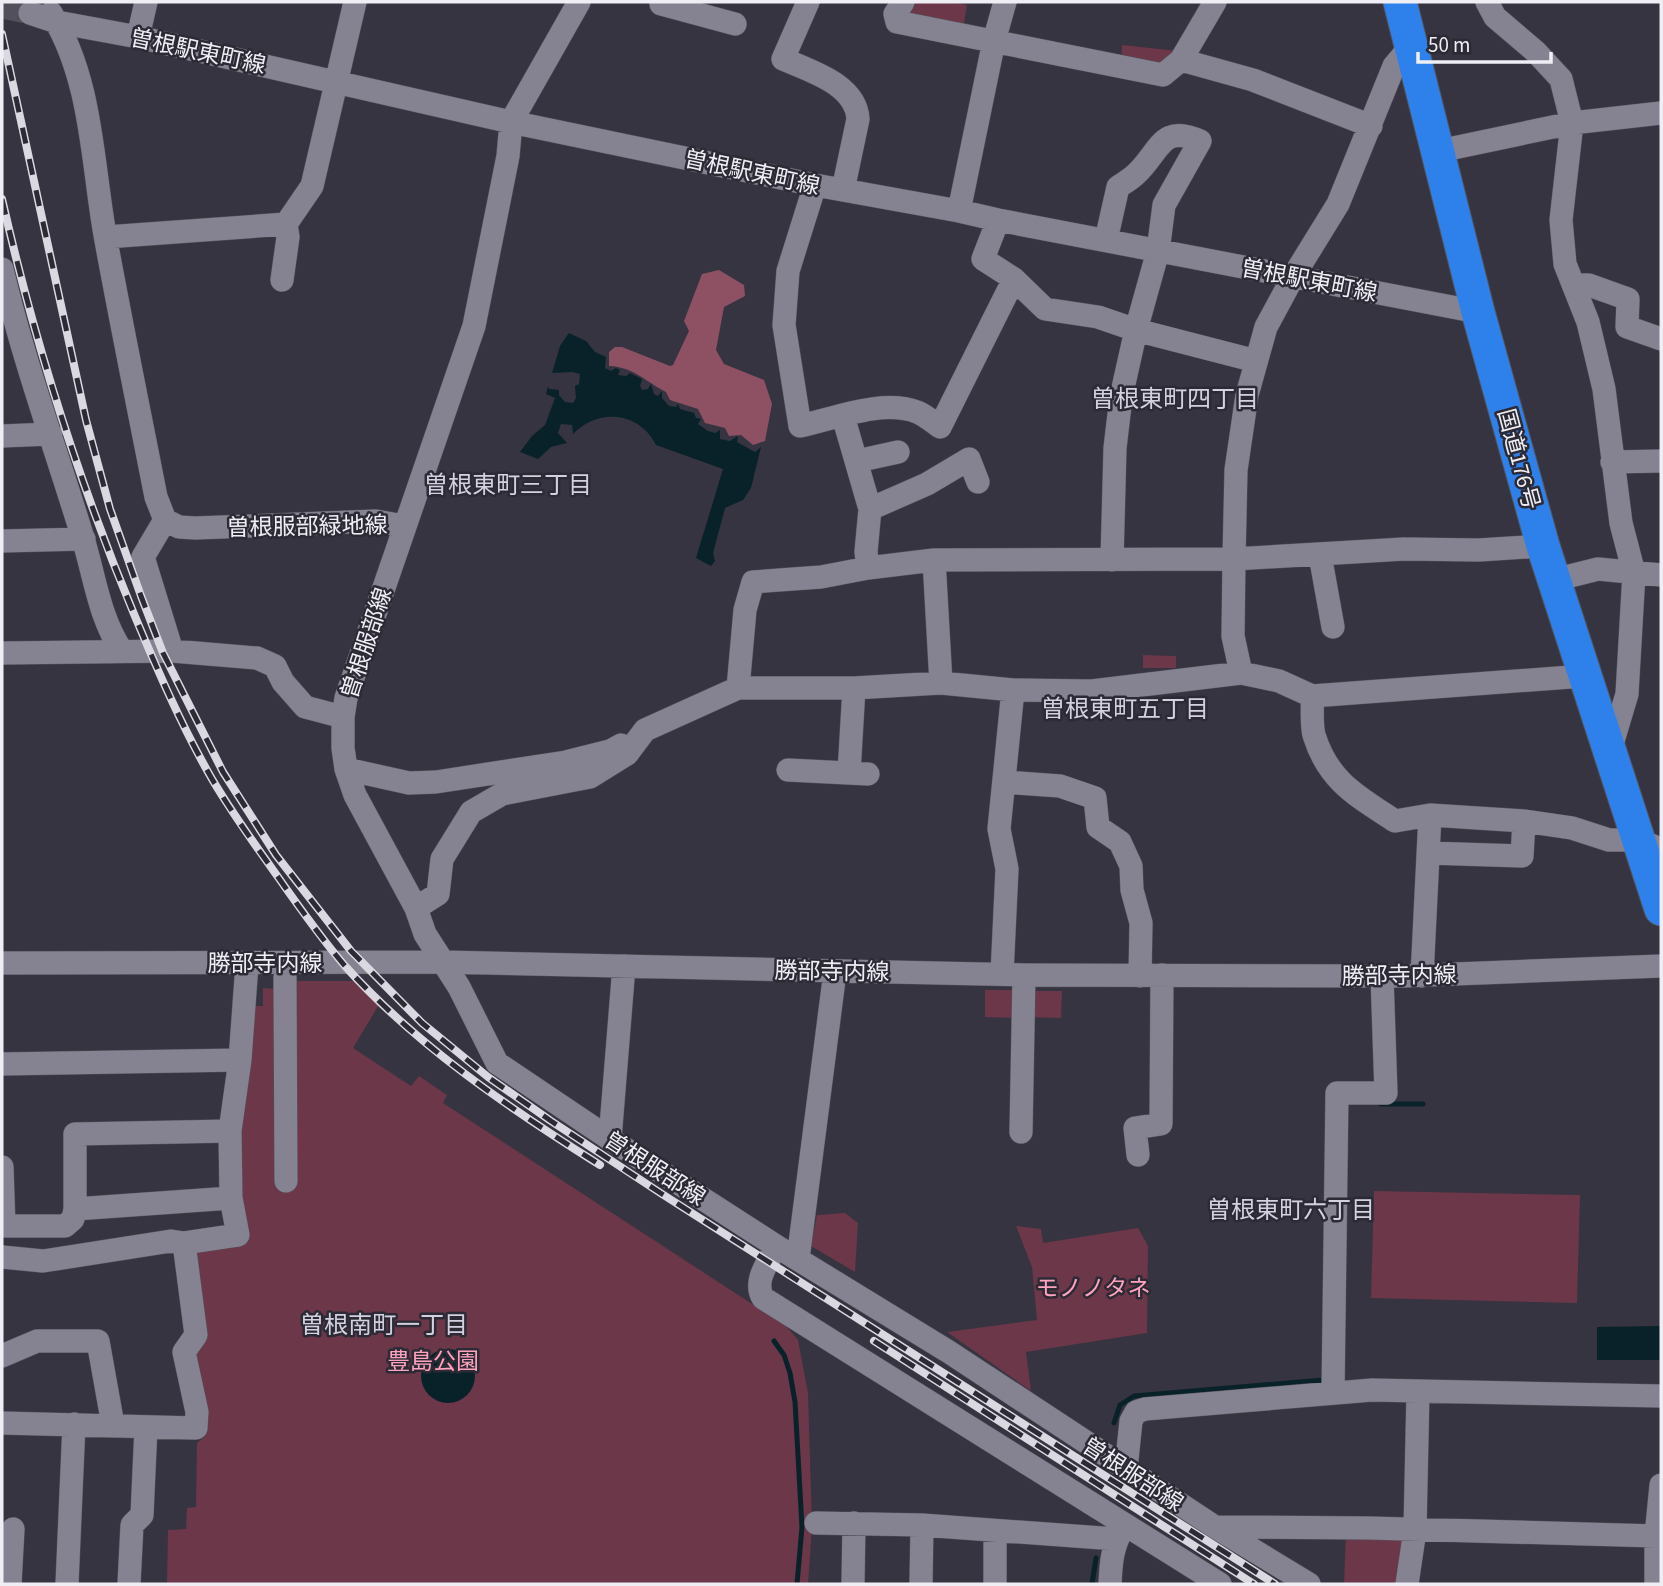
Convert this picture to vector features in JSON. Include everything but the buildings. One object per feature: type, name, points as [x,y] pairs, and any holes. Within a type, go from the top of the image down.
[{"type":"highway","name":"国道176号","points":[[1400,2],[1478,312],[1543,546],[1610,751],[1650,844],[1661,909]]},
{"type":"street","points":[[138,37],[146,2]]},
{"type":"street","points":[[282,280],[288,237],[286,224],[312,186],[355,2]]},
{"type":"street","name":"曽根服部緑地線","points":[[165,520],[179,527],[195,528],[376,521],[404,526],[474,326],[508,156],[511,122],[579,2]]},
{"type":"street","points":[[661,2],[708,27],[735,24]]},
{"type":"street","points":[[808,2],[782,59],[827,79],[850,96],[857,107],[858,119],[843,190]]},
{"type":"street","points":[[904,2],[895,13],[897,22],[1163,75],[1181,60],[1215,2]]},
{"type":"street","points":[[959,211],[994,41],[1005,2]]},
{"type":"street","points":[[1487,2],[1495,17],[1536,52],[1561,79],[1572,123],[1561,220],[1565,264],[1588,322],[1604,390],[1621,523],[1634,573],[1627,694],[1610,751]]},
{"type":"street","points":[[37,8],[57,22],[73,57],[88,112],[106,237],[156,497],[165,520],[143,557],[172,652]]},
{"type":"street","name":"曽根駅東町線","points":[[57,22],[138,37],[511,122],[815,185],[1478,312]]},
{"type":"street","points":[[1241,673],[1233,636],[1236,470],[1247,395],[1256,361],[1266,327],[1338,204],[1394,66],[1411,46]]},
{"type":"street","points":[[1181,60],[1253,80],[1371,126]]},
{"type":"street","points":[[1439,151],[1572,123],[1658,113],[1661,90]]},
{"type":"street","points":[[1106,240],[1118,187],[1136,175],[1166,138],[1185,134],[1200,141],[1164,205],[1158,251],[1121,397],[1115,448],[1112,560]]},
{"type":"street","points":[[815,185],[788,271],[784,325],[800,426],[868,409],[892,406],[919,412],[940,427],[1014,279]]},
{"type":"street","points":[[998,220],[982,259],[1014,279],[1045,309],[1098,317],[1136,330],[1256,361]]},
{"type":"street","points":[[106,237],[286,224]]},
{"type":"street","points":[[2,269],[7,311],[51,434],[111,635],[122,651]]},
{"type":"street","points":[[1575,285],[1589,285],[1628,299],[1627,327],[1661,339]]},
{"type":"street","points":[[843,416],[870,509],[866,552],[868,568]]},
{"type":"street","points":[[2,436],[51,434]]},
{"type":"street","points":[[857,461],[898,452]]},
{"type":"street","points":[[870,509],[927,484],[969,459],[978,482]]},
{"type":"street","points":[[1612,462],[1661,461]]},
{"type":"street","name":"曽根服部線","points":[[404,526],[346,698],[343,717],[346,769],[355,795],[416,908],[425,934],[459,987],[497,1063],[776,1246],[949,1352],[1215,1527],[1308,1584]]},
{"type":"street","points":[[2,541],[84,539]]},
{"type":"street","points":[[738,688],[745,610],[753,582],[821,577],[934,560],[1234,559],[1404,549],[1479,550],[1543,546]]},
{"type":"street","points":[[1320,555],[1333,627]]},
{"type":"street","points":[[934,560],[941,683]]},
{"type":"street","points":[[1554,580],[1598,569],[1661,575]]},
{"type":"street","points":[[2,653],[122,651],[257,658],[275,666],[284,682],[305,707],[343,717]]},
{"type":"street","points":[[346,769],[409,783],[436,782],[577,760],[610,751],[645,730],[738,688],[855,688],[941,683],[1013,690],[1092,691],[1241,673],[1279,681],[1312,696],[1584,676]]},
{"type":"street","points":[[788,770],[859,773],[855,688]]},
{"type":"street","points":[[1013,690],[999,829],[1007,869],[1021,1132]]},
{"type":"street","points":[[1312,696],[1313,733],[1330,772],[1345,788],[1395,821],[1430,815],[1524,821],[1572,828],[1609,840],[1650,844]]},
{"type":"street","points":[[416,908],[439,894],[442,859],[471,812],[502,794],[590,777],[627,754],[645,730]]},
{"type":"street","points":[[1004,782],[1060,786],[1095,798],[1098,827],[1120,842],[1131,866],[1132,890],[1151,976],[1161,1124],[1135,1129],[1138,1155]]},
{"type":"street","points":[[1422,976],[1430,815]]},
{"type":"street","points":[[1428,853],[1522,856],[1524,821]]},
{"type":"street","name":"勝部寺内線","points":[[2,963],[443,962],[835,972],[1151,976],[1422,976],[1661,966]]},
{"type":"street","points":[[2,1257],[43,1261],[171,1241],[184,1243],[238,1235],[231,1198],[230,1131],[240,1060],[247,964]]},
{"type":"street","points":[[610,1139],[624,966]]},
{"type":"street","points":[[798,1259],[835,972]]},
{"type":"street","points":[[1333,1393],[1337,1093],[1386,1093],[1382,976]]},
{"type":"street","points":[[285,978],[286,1181]]},
{"type":"street","points":[[2,1064],[240,1060]]},
{"type":"street","points":[[2,1167],[4,1226],[65,1226],[73,1219],[75,1209],[75,1135],[230,1131]]},
{"type":"street","points":[[75,1209],[231,1198]]},
{"type":"street","points":[[2,1423],[197,1428],[197,1412],[184,1352],[196,1335],[184,1243]]},
{"type":"street","points":[[776,1246],[758,1283],[763,1298],[1120,1532],[1220,1584]]},
{"type":"street","points":[[2,1356],[37,1341],[98,1340],[113,1425]]},
{"type":"street","points":[[1126,1469],[1131,1421],[1140,1409],[1372,1390],[1661,1396]]},
{"type":"street","points":[[1407,1584],[1415,1530],[1418,1392]]},
{"type":"street","points":[[67,1584],[74,1424]]},
{"type":"street","points":[[129,1584],[132,1525],[142,1515],[146,1426]]},
{"type":"street","points":[[1656,1584],[1656,1536],[1661,1485]]},
{"type":"street","points":[[853,1584],[854,1522]]},
{"type":"street","points":[[816,1523],[922,1525],[995,1531],[1120,1532]]},
{"type":"street","points":[[921,1584],[922,1525]]},
{"type":"street","points":[[1215,1527],[1656,1536]]},
{"type":"street","points":[[10,1584],[13,1529]]},
{"type":"street","points":[[995,1531],[995,1584]]},
{"type":"street","points":[[1110,1584],[1112,1557],[1120,1532]]},
{"type":"green space","points":[[913,2],[952,2],[967,5],[963,29],[906,18]]},
{"type":"green space","points":[[1122,45],[1178,51],[1167,65],[1121,61]]},
{"type":"green space","points":[[1143,655],[1176,656],[1176,668],[1143,668]]},
{"type":"green space","name":"豊島公園","points":[[276,981],[358,981],[380,1003],[353,1048],[411,1086],[419,1076],[447,1095],[443,1103],[786,1326],[798,1340],[808,1393],[812,1526],[808,1584],[167,1584],[168,1530],[186,1529],[187,1508],[196,1507],[197,1443],[205,1436],[206,1420],[194,1356],[206,1340],[194,1256],[198,1250],[246,1242],[237,1153],[253,1006],[263,1006],[263,988],[276,989]]},
{"type":"green space","points":[[985,990],[1019,990],[1019,1018],[985,1017]]},
{"type":"green space","points":[[1031,991],[1062,991],[1061,1018],[1030,1017]]},
{"type":"green space","points":[[1374,1191],[1580,1195],[1577,1303],[1371,1298]]},
{"type":"green space","points":[[845,1213],[858,1223],[855,1272],[811,1246],[817,1215]]},
{"type":"green space","name":"モノノタネ","points":[[1016,1226],[1041,1229],[1043,1243],[1138,1228],[1148,1246],[1147,1333],[1026,1352],[1031,1391],[947,1332],[1037,1320],[1032,1267]]},
{"type":"green space","points":[[1346,1533],[1406,1539],[1400,1584],[1344,1584]]},
{"type":"shaded area","points":[[719,270],[744,285],[745,296],[724,307],[716,350],[724,364],[764,380],[772,404],[765,441],[753,445],[741,435],[729,436],[725,428],[705,423],[698,409],[670,400],[666,392],[639,376],[626,369],[609,366],[609,352],[615,347],[673,365],[689,331],[684,321],[702,274]]},
{"type":"water","points":[[569,333],[586,341],[595,352],[606,357],[605,368],[611,371],[616,368],[620,370],[618,375],[626,376],[630,373],[642,379],[642,390],[648,389],[651,384],[654,394],[658,396],[662,391],[662,398],[669,406],[676,407],[678,404],[680,409],[694,413],[696,418],[701,419],[698,424],[708,431],[715,433],[720,430],[720,439],[730,441],[738,436],[737,442],[755,452],[761,447],[751,488],[743,500],[725,508],[713,553],[715,561],[711,566],[696,558],[723,469],[656,445],[639,425],[618,417],[594,420],[573,434],[572,425],[561,424],[558,433],[567,443],[551,447],[538,459],[520,452],[545,425],[555,398],[546,394],[548,386],[549,389],[559,390],[559,395],[565,402],[573,403],[576,398],[575,386],[579,384],[580,374],[552,373],[560,346]]},
{"type":"water","points":[[1661,1326],[1661,1360],[1597,1360],[1597,1327]]},
{"type":"water","points":[[448,1349],[467,1357],[475,1376],[467,1395],[448,1403],[429,1395],[421,1376],[429,1357]]},
{"type":"waterway","points":[[1381,1104],[1423,1104]]},
{"type":"waterway","points":[[774,1341],[784,1355],[795,1402],[802,1527],[797,1584]]},
{"type":"waterway","points":[[1114,1423],[1120,1405],[1134,1396],[1323,1380]]},
{"type":"waterway","points":[[1092,1584],[1096,1558]]},
{"type":"tunnel","points":[[2,7],[30,13]]},
{"type":"railway","points":[[2,34],[86,420],[110,509],[141,596],[163,653],[223,772],[276,855],[351,951],[422,1023],[488,1077],[551,1121],[1275,1584]]},
{"type":"railway","points":[[2,199],[43,357],[94,512],[161,677],[190,739],[220,792],[319,933],[373,995],[402,1023],[465,1074],[600,1165]]},
{"type":"railway","points":[[874,1341],[1254,1584]]},
{"type":"district","name":"曽根東町四丁目","points":[[1175,399]]},
{"type":"district","name":"曽根東町三丁目","points":[[508,485]]},
{"type":"district","name":"曽根東町五丁目","points":[[1125,709]]},
{"type":"district","name":"曽根東町六丁目","points":[[1291,1210]]},
{"type":"district","name":"曽根南町一丁目","points":[[384,1325]]}]
